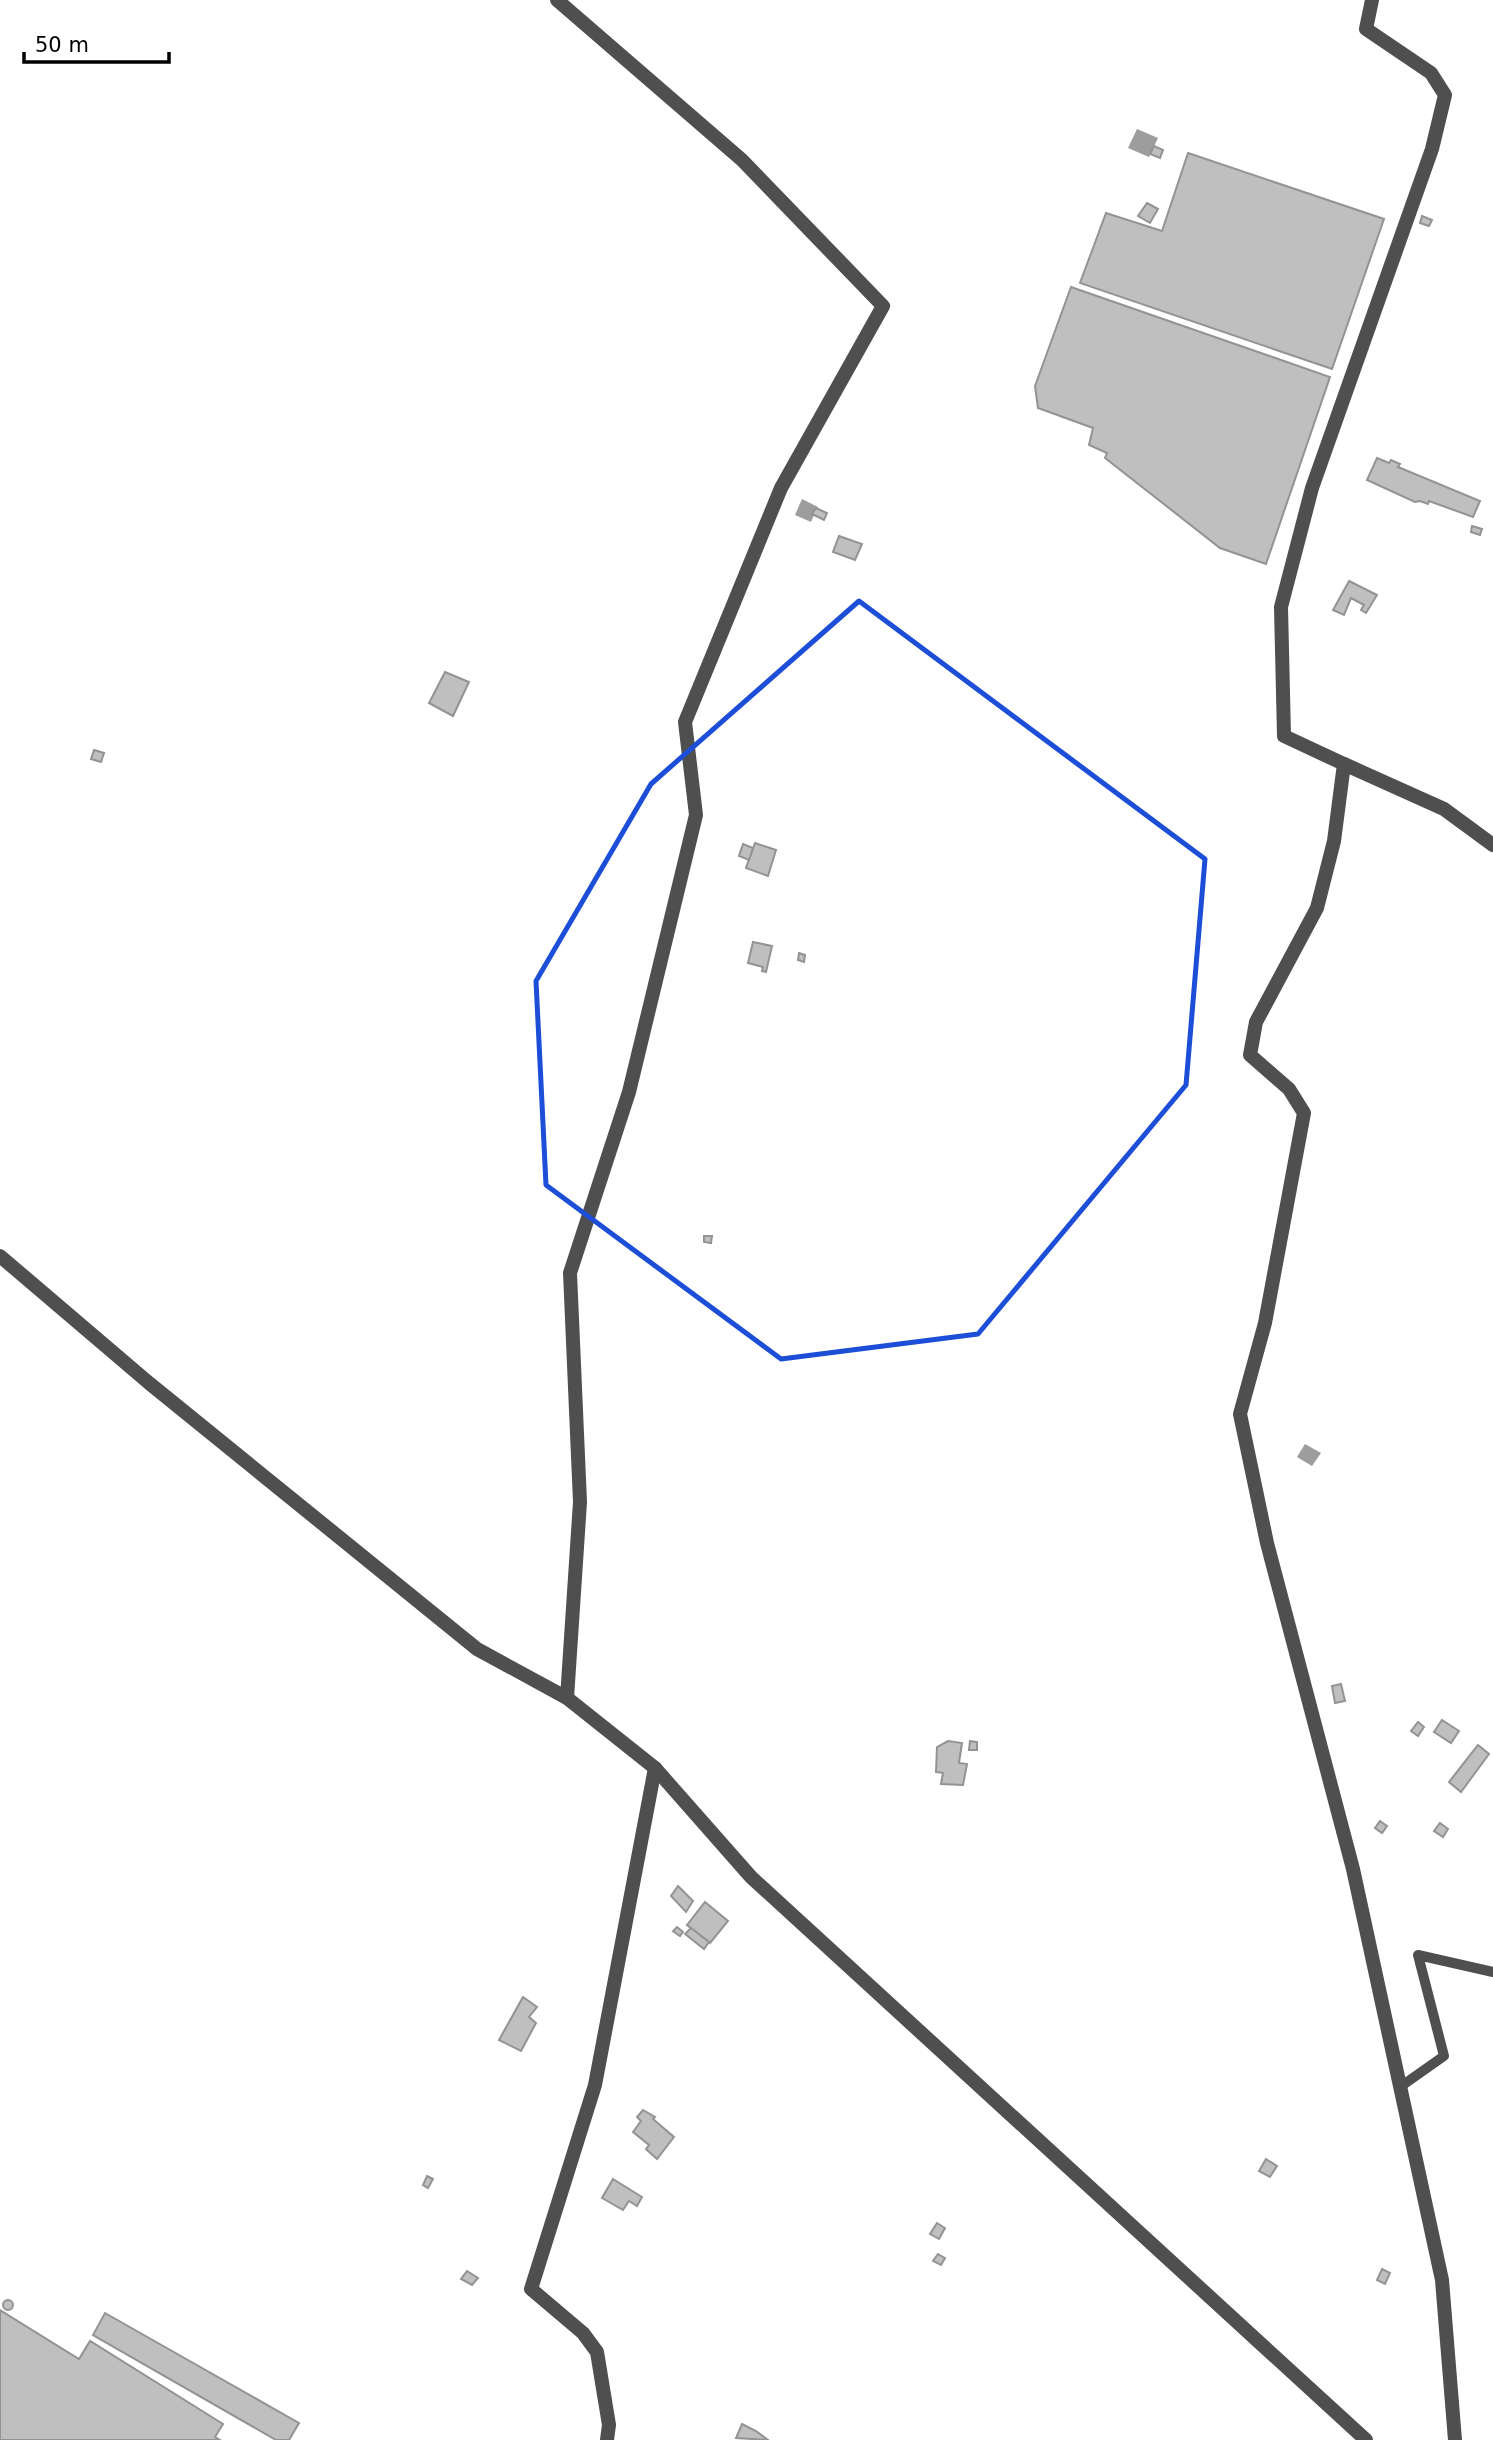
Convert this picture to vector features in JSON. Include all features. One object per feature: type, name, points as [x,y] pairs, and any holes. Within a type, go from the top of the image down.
[{"type":"street","points":[[557,0],[742,160],[883,306],[781,488],[685,722],[696,815],[629,1092],[570,1273],[580,1502],[567,1698]]},
{"type":"street","points":[[1372,0],[1366,29],[1431,73],[1445,94],[1432,149],[1312,488],[1281,607],[1284,736],[1444,809],[1493,845]]},
{"type":"street","points":[[1344,764],[1334,841],[1317,908],[1255,1022],[1250,1055],[1289,1089],[1304,1113],[1265,1322],[1240,1414],[1266,1543],[1353,1869],[1442,2280],[1455,2440]]},
{"type":"street","points":[[0,1256],[149,1383],[477,1649],[567,1698],[655,1768],[751,1877],[1366,2440]]},
{"type":"street","points":[[607,2440],[609,2425],[597,2352],[583,2333],[531,2289],[596,2085],[655,1768]]},
{"type":"lane","points":[[1400,2087],[1444,2056],[1418,1955],[1493,1972]]},
{"type":"highlighted area","points":[[859,601],[1205,859],[1186,1085],[978,1334],[781,1359],[546,1185],[536,981],[651,784]]},
{"type":"shaded area","points":[[1137,129],[1158,138],[1149,157],[1128,148]]},
{"type":"shaded area","points":[[802,499],[818,507],[812,514],[814,515],[811,522],[795,515]]},
{"type":"shaded area","points":[[1305,1444],[1321,1453],[1312,1466],[1297,1457]]},
{"type":"building","points":[[1154,146],[1163,150],[1160,158],[1150,154]]},
{"type":"building","points":[[1188,153],[1384,219],[1332,369],[1080,283],[1106,213],[1162,231]]},
{"type":"building","points":[[1147,203],[1158,209],[1150,223],[1138,216]]},
{"type":"building","points":[[1422,216],[1432,220],[1429,226],[1420,223]]},
{"type":"building","points":[[1071,287],[1330,377],[1266,564],[1220,548],[1105,458],[1107,453],[1089,445],[1093,428],[1038,408],[1035,386]]},
{"type":"building","points":[[1377,458],[1389,463],[1391,460],[1400,464],[1398,467],[1480,501],[1473,517],[1429,501],[1428,504],[1415,502],[1367,480]]},
{"type":"building","points":[[816,508],[827,513],[824,520],[812,514]]},
{"type":"building","points":[[1472,526],[1482,529],[1480,535],[1471,532]]},
{"type":"building","points":[[839,536],[862,544],[855,560],[833,552]]},
{"type":"building","points":[[1349,581],[1377,595],[1366,613],[1361,610],[1364,605],[1351,598],[1344,615],[1333,610]]},
{"type":"building","points":[[445,672],[469,682],[453,716],[429,703]]},
{"type":"building","points":[[94,750],[104,753],[101,762],[91,759]]},
{"type":"building","points":[[755,843],[776,850],[768,876],[746,868]]},
{"type":"building","points":[[743,844],[753,848],[749,860],[739,856]]},
{"type":"building","points":[[753,942],[772,946],[766,972],[762,971],[763,967],[748,963]]},
{"type":"building","points":[[799,953],[805,955],[804,962],[798,960]]},
{"type":"building","points":[[704,1236],[712,1236],[711,1243],[704,1242]]},
{"type":"building","points":[[1341,1684],[1345,1701],[1335,1703],[1332,1686]]},
{"type":"building","points":[[1442,1720],[1459,1731],[1451,1743],[1434,1732]]},
{"type":"building","points":[[1418,1722],[1424,1727],[1418,1736],[1411,1731]]},
{"type":"building","points":[[948,1741],[962,1743],[959,1763],[967,1764],[963,1785],[941,1784],[943,1773],[936,1772],[937,1747]]},
{"type":"building","points":[[970,1741],[977,1742],[977,1750],[969,1750]]},
{"type":"building","points":[[1478,1745],[1489,1754],[1461,1792],[1449,1782]]},
{"type":"building","points":[[1380,1821],[1387,1826],[1382,1833],[1375,1828]]},
{"type":"building","points":[[1440,1823],[1448,1829],[1443,1837],[1434,1831]]},
{"type":"building","points":[[678,1886],[693,1901],[686,1912],[671,1896]]},
{"type":"building","points":[[705,1902],[728,1921],[710,1943],[687,1925]]},
{"type":"building","points":[[677,1927],[683,1932],[680,1936],[673,1931]]},
{"type":"building","points":[[691,1928],[709,1942],[704,1949],[685,1934]]},
{"type":"building","points":[[523,1997],[537,2007],[529,2017],[536,2023],[521,2051],[499,2040]]},
{"type":"building","points":[[643,2110],[655,2117],[653,2119],[674,2137],[657,2159],[646,2149],[649,2145],[633,2132],[641,2121],[637,2117]]},
{"type":"building","points":[[1266,2159],[1277,2166],[1270,2177],[1259,2171]]},
{"type":"building","points":[[427,2176],[433,2179],[428,2188],[423,2185]]},
{"type":"building","points":[[613,2179],[642,2197],[637,2206],[629,2201],[623,2210],[602,2198]]},
{"type":"building","points":[[937,2223],[945,2228],[939,2239],[930,2234]]},
{"type":"building","points":[[938,2254],[945,2258],[941,2265],[933,2261]]},
{"type":"building","points":[[1382,2269],[1390,2273],[1385,2284],[1377,2280]]},
{"type":"building","points":[[467,2271],[478,2278],[472,2285],[461,2279]]},
{"type":"building","points":[[8,2300],[13,2305],[8,2310],[3,2305]]},
{"type":"building","points":[[0,2310],[79,2359],[90,2341],[223,2424],[215,2437],[220,2440],[0,2440]]},
{"type":"building","points":[[105,2313],[299,2423],[289,2440],[276,2440],[93,2335]]},
{"type":"building","points":[[742,2424],[756,2431],[768,2440],[736,2438]]}]
